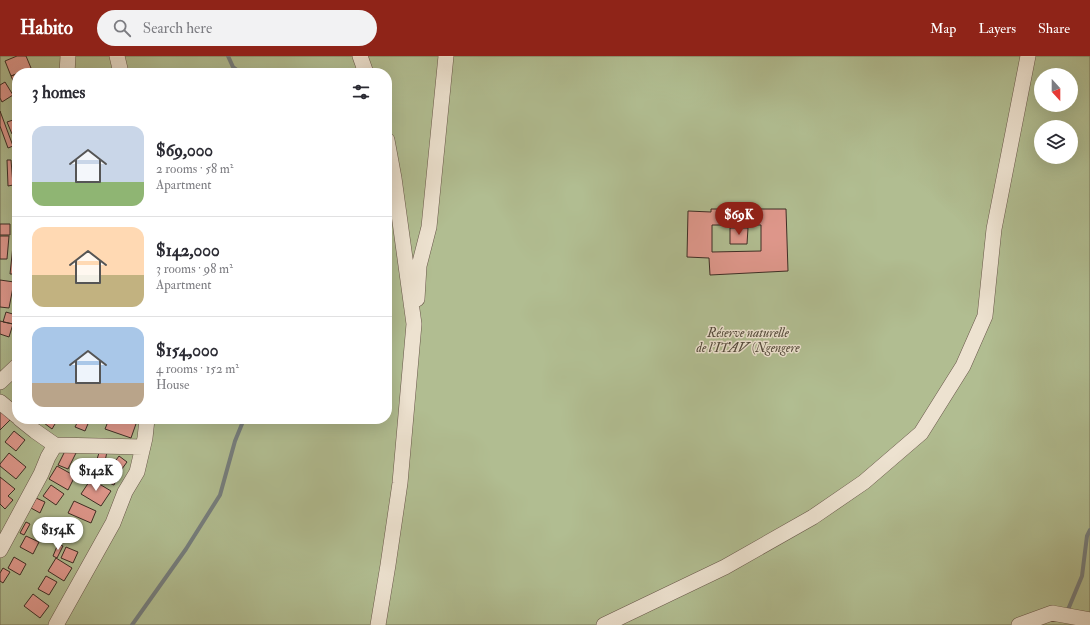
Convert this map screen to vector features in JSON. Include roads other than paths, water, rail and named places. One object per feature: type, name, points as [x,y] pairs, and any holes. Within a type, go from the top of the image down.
[{"type":"street","points":[[67,68],[68,56]]},
{"type":"street","points":[[117,56],[120,68]]},
{"type":"street","points":[[360,56],[364,68]]},
{"type":"street","points":[[378,625],[400,483],[414,324],[417,306],[419,266],[429,227],[446,56]]},
{"type":"street","points":[[604,625],[725,567],[813,517],[864,482],[921,433],[963,366],[985,316],[994,229],[1028,56]]},
{"type":"street","points":[[392,167],[414,324]]},
{"type":"street","points":[[0,402],[12,412]]},
{"type":"street","points":[[27,424],[55,445],[143,447]]},
{"type":"street","points":[[56,625],[112,523],[125,492],[137,472],[146,424]]},
{"type":"street","points":[[0,550],[55,445]]},
{"type":"street","points":[[1018,625],[1052,613],[1085,619]]},
{"type":"waterway","points":[[228,56],[234,68]]},
{"type":"waterway","points":[[132,625],[186,549],[220,495],[235,441],[242,424]]},
{"type":"waterway","points":[[1067,612],[1082,576],[1087,536],[1090,530]]},
{"type":"park label","name":"Réserve naturelle de l'ITAV (Ngengere","points":[[748,340]]}]
